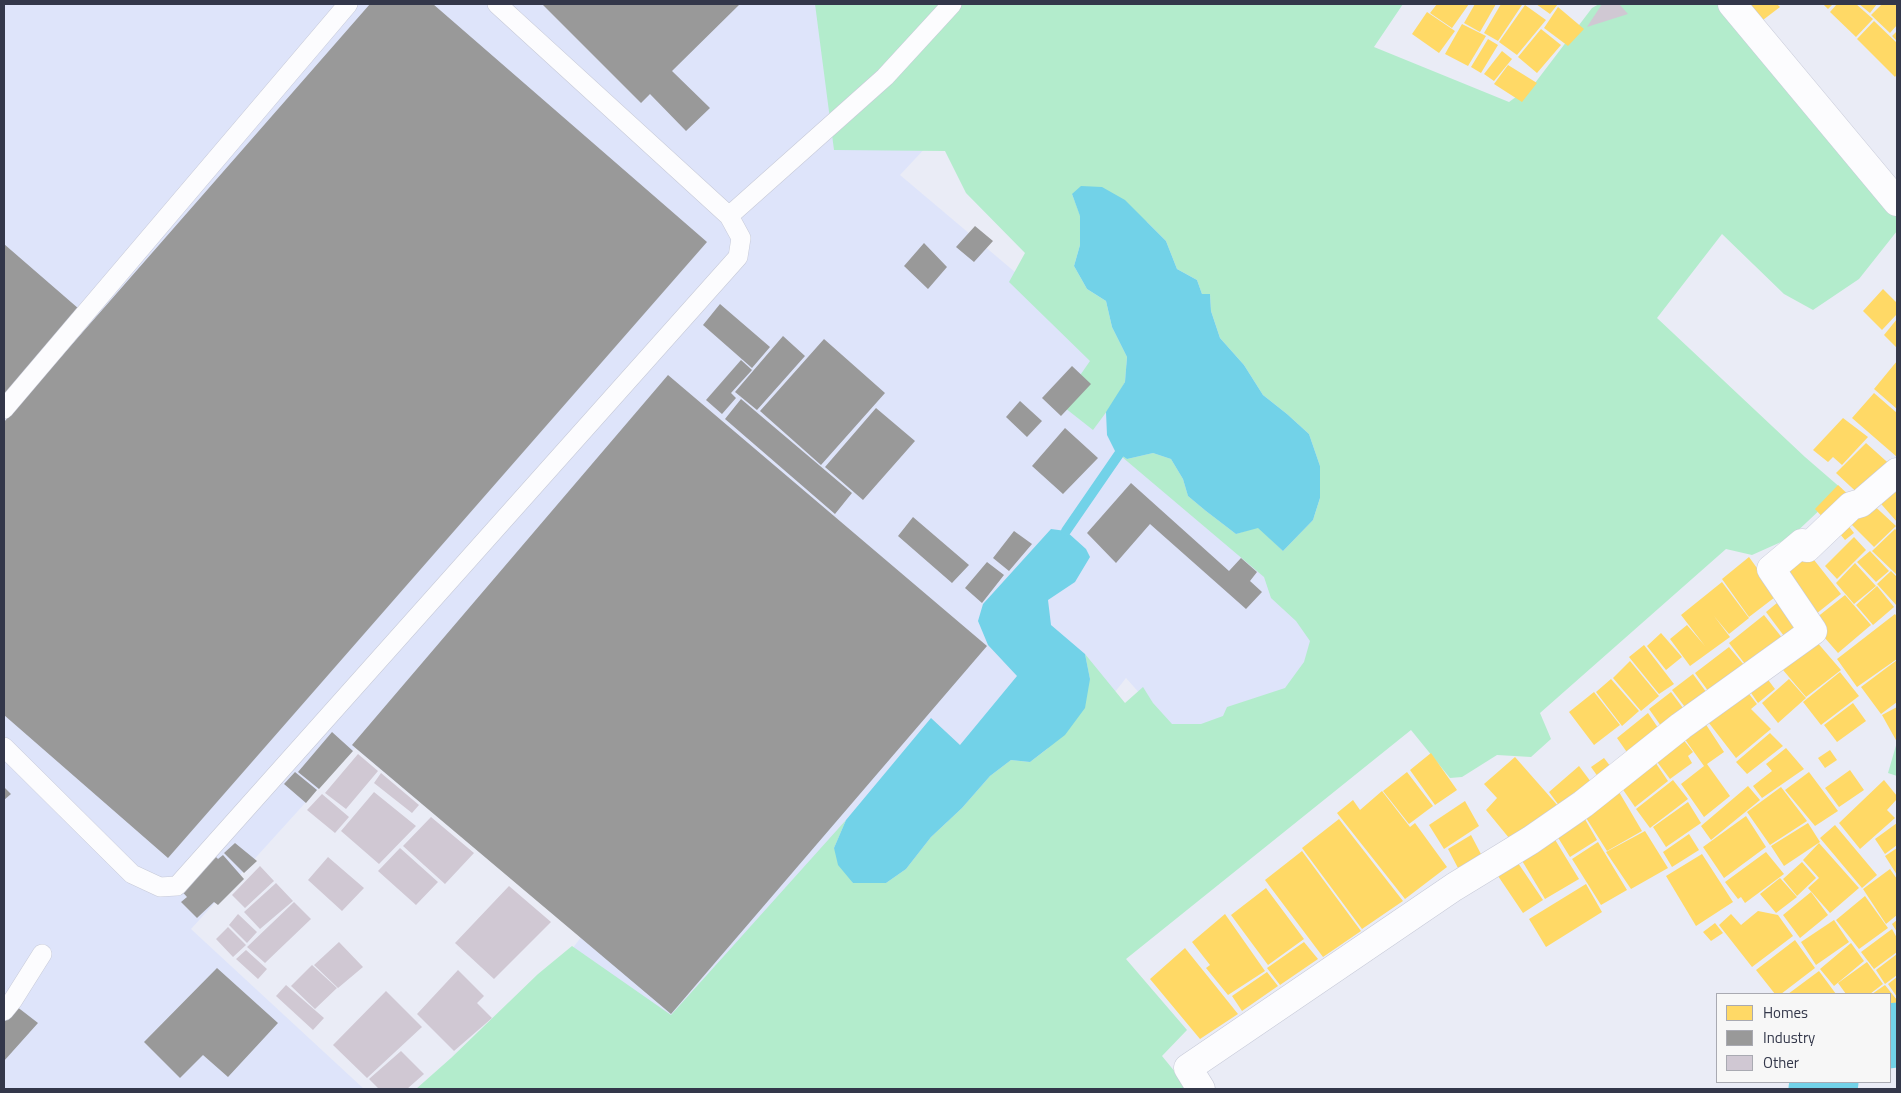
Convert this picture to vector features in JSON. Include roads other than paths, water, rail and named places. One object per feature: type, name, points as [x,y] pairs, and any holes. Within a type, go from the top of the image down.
[{"type":"street","points":[[1732,4],[1897,202]]},
{"type":"street","points":[[1201,1089],[1188,1068],[1454,887],[1531,840],[1584,804],[1681,726],[1813,632],[1771,569],[1802,543],[1807,548],[1851,506],[1861,503],[1897,472]]},
{"type":"lane","points":[[4,409],[348,4]]},
{"type":"lane","points":[[4,747],[132,874],[160,887],[177,886],[738,257],[741,238],[729,216],[497,4]]},
{"type":"lane","points":[[729,216],[885,77],[952,4]]},
{"type":"lane","points":[[4,1011],[42,954]]},
{"type":"water","points":[[1081,186],[1102,187],[1125,200],[1166,241],[1177,269],[1197,280],[1202,294],[1210,294],[1211,311],[1220,338],[1244,365],[1263,395],[1309,434],[1320,466],[1320,498],[1313,520],[1283,551],[1258,528],[1236,534],[1206,511],[1188,496],[1183,479],[1171,459],[1153,453],[1127,459],[1115,451],[1107,435],[1106,412],[1125,382],[1127,357],[1112,327],[1106,301],[1087,289],[1074,266],[1080,245],[1080,216],[1072,194]]},
{"type":"water","points":[[1051,529],[1066,531],[1086,549],[1090,557],[1075,582],[1048,600],[1051,625],[1085,654],[1090,679],[1085,708],[1065,735],[1030,762],[1011,760],[990,776],[962,808],[931,837],[906,869],[886,883],[853,883],[838,865],[834,848],[846,820],[931,718],[960,745],[1017,676],[988,645],[978,621],[983,604]]},
{"type":"waterway","points":[[1066,531],[1119,454]]},
{"type":"waterway","points":[[1891,1038],[1897,1032]]},
{"type":"waterway","points":[[1818,1089],[1827,1083]]}]
